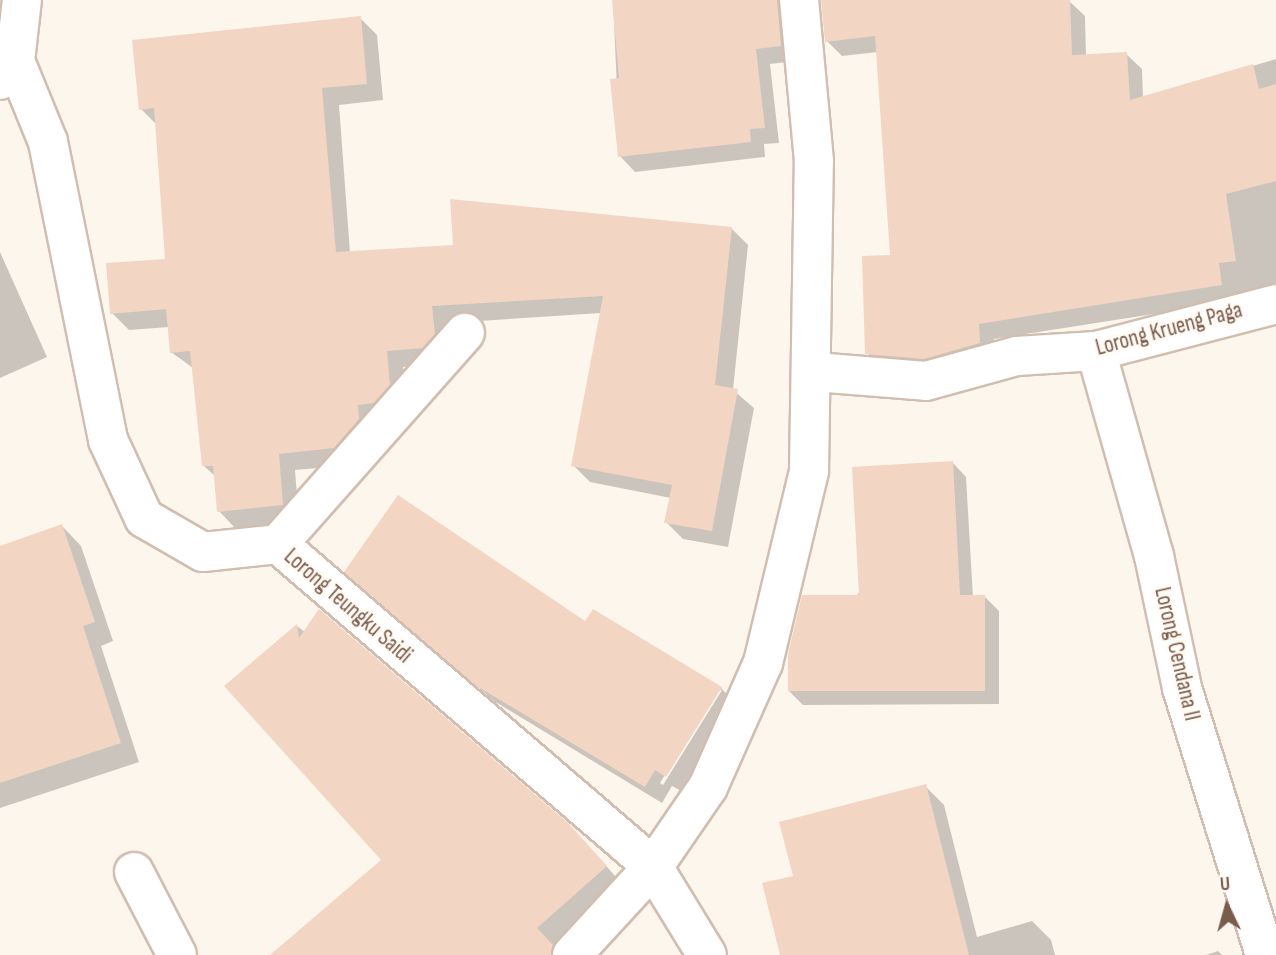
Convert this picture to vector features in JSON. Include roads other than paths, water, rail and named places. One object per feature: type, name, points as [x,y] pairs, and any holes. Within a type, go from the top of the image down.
[{"type":"street","points":[[7,70],[22,0]]},
{"type":"street","points":[[572,955],[653,867],[708,788],[763,663],[809,471],[815,372],[814,161],[799,0]]},
{"type":"street","name":"Lorong Teungku Saidi","points":[[7,70],[48,142],[108,440],[128,491],[144,518],[203,552],[278,544],[653,867],[707,955]]},
{"type":"street","name":"Lorong Krueng Paga","points":[[815,372],[926,381],[1017,356],[1096,351],[1276,304]]},
{"type":"street","points":[[278,544],[465,332]]},
{"type":"street","name":"Lorong Cendana II","points":[[1096,351],[1154,556],[1182,688],[1265,955]]},
{"type":"street","points":[[134,872],[177,955]]}]
